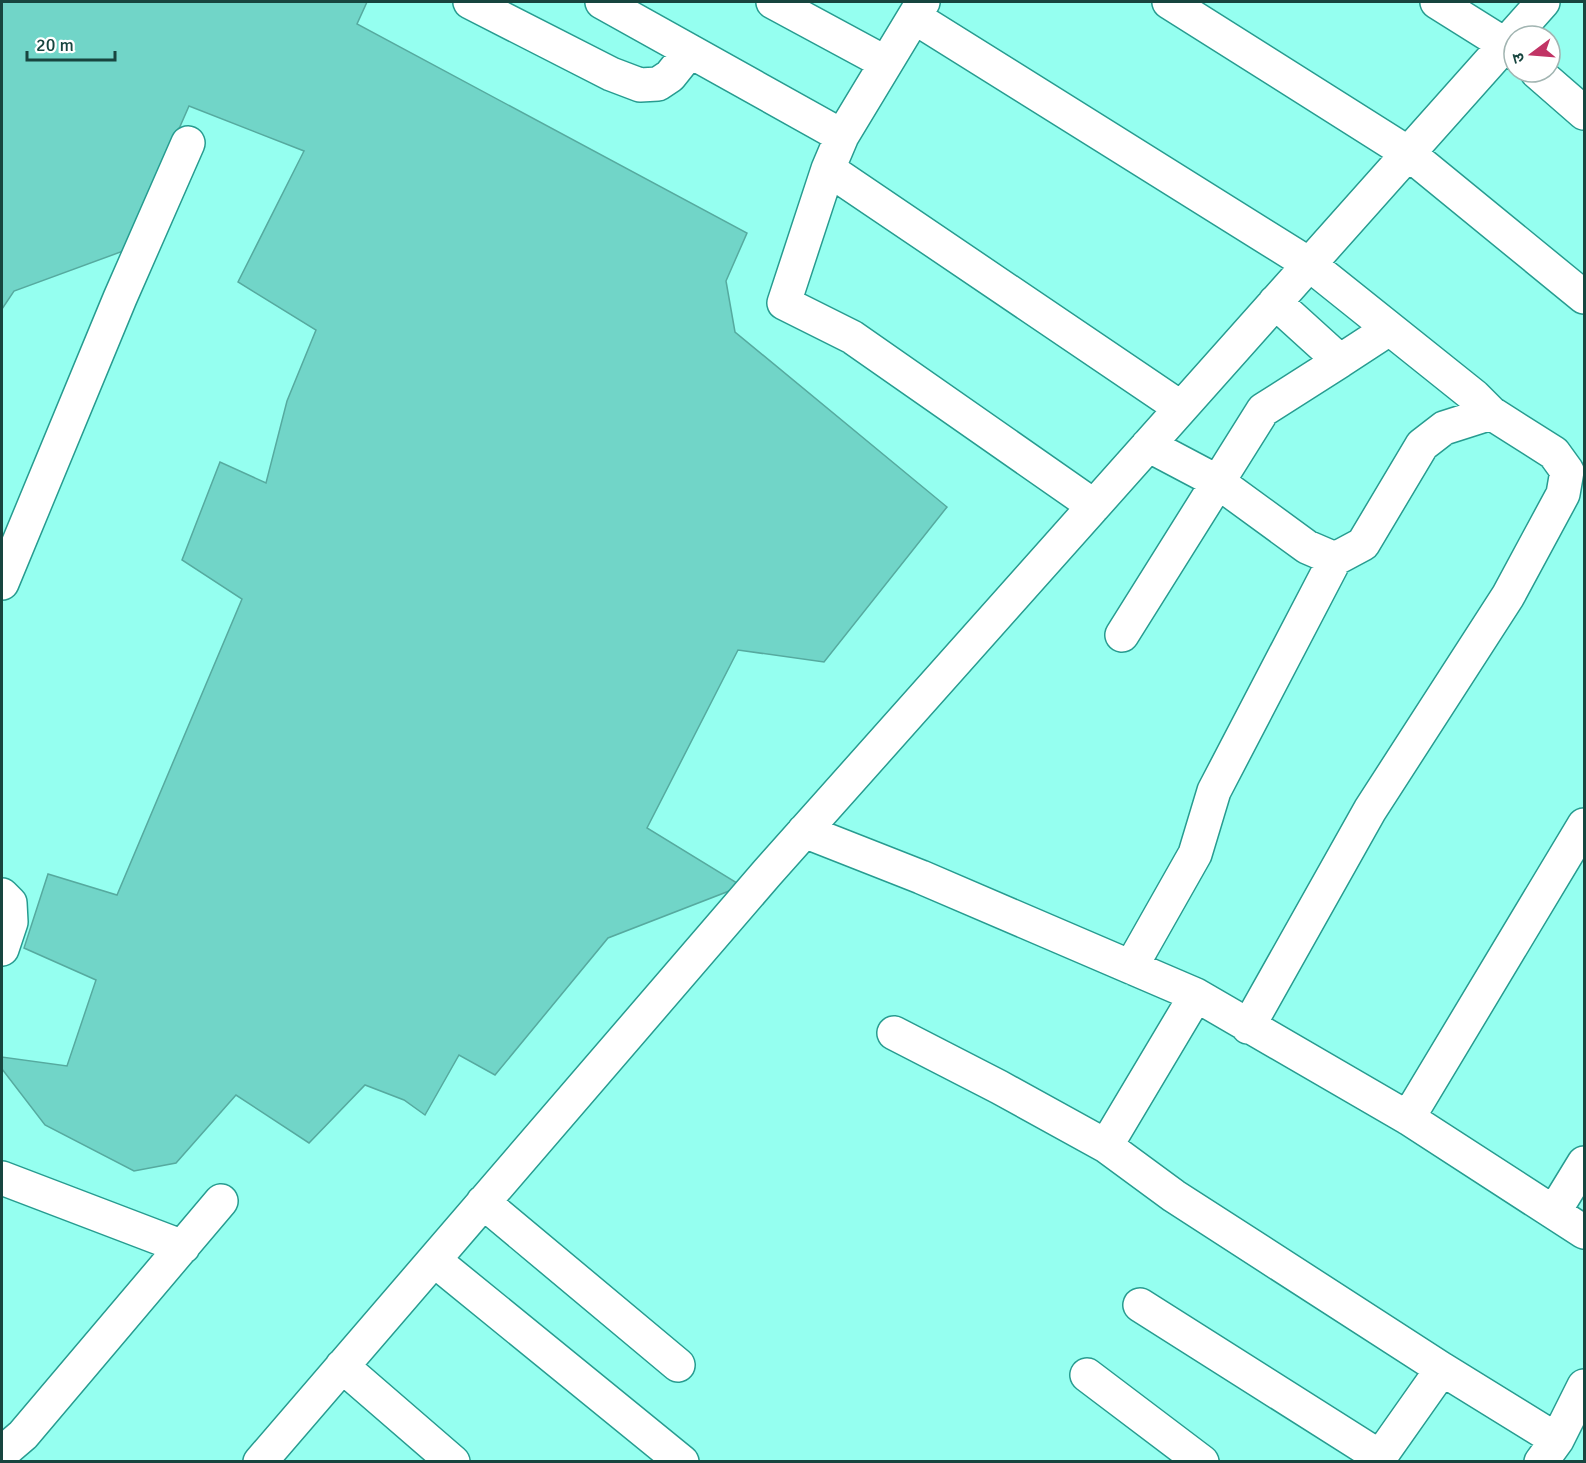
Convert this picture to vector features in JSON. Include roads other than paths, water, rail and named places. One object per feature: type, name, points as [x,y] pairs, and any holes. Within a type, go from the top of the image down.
[{"type":"street","points":[[470,2],[611,74],[640,85],[658,84],[670,76],[690,51]]},
{"type":"street","points":[[602,2],[842,136]]},
{"type":"street","points":[[773,2],[886,63]]},
{"type":"street","points":[[1169,2],[1408,153],[1584,297]]},
{"type":"street","points":[[1437,2],[1502,44]]},
{"type":"street","points":[[1526,24],[1542,2]]},
{"type":"street","points":[[1094,506],[852,338],[784,303],[828,169],[842,136],[919,9],[1308,264],[1474,396],[1491,413],[1584,475]]},
{"type":"street","points":[[260,1461],[804,831],[1308,264],[1408,153],[1502,55]]},
{"type":"street","points":[[1551,84],[1584,113]]},
{"type":"street","points":[[2,583],[120,298],[188,143]]},
{"type":"street","points":[[828,169],[1181,408]]},
{"type":"street","points":[[1275,302],[1340,361]]},
{"type":"street","points":[[1122,635],[1263,410],[1389,328]]},
{"type":"street","points":[[1131,967],[1195,854],[1214,791],[1335,559],[1363,544],[1422,445],[1444,428],[1491,413]]},
{"type":"street","points":[[1148,445],[1218,482],[1307,547],[1335,559]]},
{"type":"street","points":[[1248,1027],[1370,810],[1508,596],[1563,494],[1567,471],[1554,453]]},
{"type":"street","points":[[1408,1118],[1584,825]]},
{"type":"street","points":[[804,831],[921,877],[1196,995],[1408,1118],[1584,1233]]},
{"type":"street","points":[[2,895],[10,903],[11,922],[2,949]]},
{"type":"street","points":[[1106,1146],[1196,995]]},
{"type":"street","points":[[894,1033],[1106,1146],[1174,1196],[1442,1369],[1549,1451],[1584,1386]]},
{"type":"street","points":[[1554,1212],[1584,1162]]},
{"type":"street","points":[[2,1178],[183,1247]]},
{"type":"street","points":[[2,1454],[23,1435],[221,1201]]},
{"type":"street","points":[[483,1202],[678,1365]]},
{"type":"street","points":[[434,1260],[682,1461]]},
{"type":"street","points":[[1140,1305],[1378,1459],[1442,1369]]},
{"type":"street","points":[[342,1366],[453,1461]]},
{"type":"street","points":[[1086,1376],[1202,1461]]},
{"type":"water","points":[[2,2],[367,2],[357,24],[747,233],[726,281],[735,332],[947,507],[824,662],[738,650],[647,828],[742,886],[608,938],[495,1075],[459,1055],[425,1115],[404,1100],[365,1085],[309,1143],[236,1095],[176,1163],[134,1171],[45,1125],[2,1069],[2,1057],[67,1066],[96,980],[24,948],[48,874],[117,895],[242,599],[182,560],[220,462],[266,483],[287,401],[316,330],[238,282],[304,151],[189,106],[126,250],[14,291],[2,309]]}]
